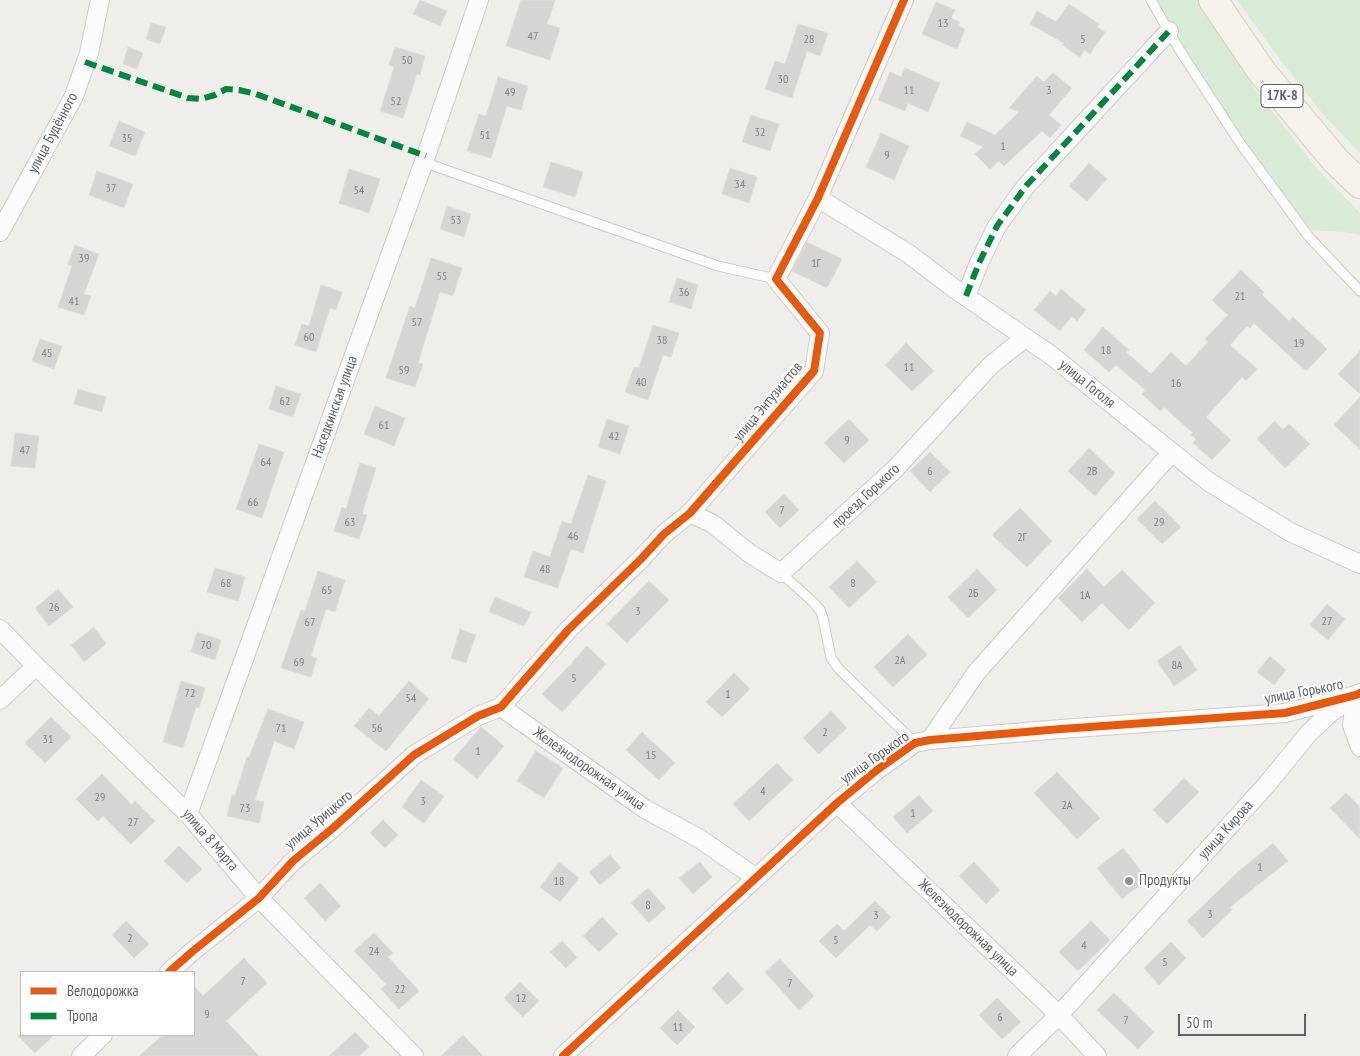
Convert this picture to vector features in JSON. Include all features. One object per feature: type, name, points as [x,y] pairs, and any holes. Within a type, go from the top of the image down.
[{"type":"main road","name":"17К-8","points":[[1213,0],[1262,72],[1335,160],[1360,184]]},
{"type":"street","name":"улица Будённого","points":[[0,232],[74,96],[89,53],[100,0]]},
{"type":"street","name":"Наседкинская улица","points":[[188,814],[424,162],[479,0]]},
{"type":"street","points":[[776,279],[818,198],[904,0]]},
{"type":"street","points":[[966,296],[978,263],[997,226],[1026,186],[1169,31]]},
{"type":"street","name":"улица Гоголя","points":[[818,198],[909,254],[1052,356],[1209,482],[1290,532],[1360,564]]},
{"type":"street","name":"улица Энтузиастов","points":[[501,707],[568,630],[664,534],[690,513],[814,372],[820,333],[776,279]]},
{"type":"street","name":"проезд Горького","points":[[781,573],[894,470],[991,365],[1025,338]]},
{"type":"street","name":"улица Горького","points":[[563,1056],[837,803],[877,770],[923,742],[976,673],[1172,452]]},
{"type":"street","points":[[690,513],[713,524],[749,553],[781,573]]},
{"type":"street","name":"улица 8 Марта","points":[[0,629],[188,814],[259,898],[414,1056]]},
{"type":"street","points":[[0,700],[36,666]]},
{"type":"street","points":[[1358,694],[1352,725],[1360,747]]},
{"type":"street","name":"улица Горького","points":[[923,742],[1285,713],[1358,694]]},
{"type":"street","name":"улица Кирова","points":[[1017,1056],[1059,1015],[1268,783],[1308,734],[1330,713],[1358,694]]},
{"type":"street","name":"Железнодорожная улица","points":[[501,707],[645,809],[700,839],[755,877]]},
{"type":"street","name":"улица Урицкого","points":[[170,971],[259,898],[293,860],[333,828],[414,755],[478,716],[501,707]]},
{"type":"street","name":"Железнодорожная улица","points":[[837,803],[1059,1015],[1097,1056]]},
{"type":"street","points":[[81,1056],[102,1036]]},
{"type":"lane","points":[[1151,0],[1240,143],[1309,237],[1360,291]]},
{"type":"lane","points":[[424,162],[718,266],[776,279]]},
{"type":"lane","points":[[781,573],[814,602],[820,610],[831,658],[839,669],[923,742]]},
{"type":"green space","points":[[1152,0],[1199,0],[1252,85],[1317,169],[1360,213],[1360,235],[1311,230],[1259,167]]},
{"type":"green space","points":[[1237,0],[1360,0],[1360,153],[1323,114],[1281,61]]},
{"type":"building","points":[[420,0],[447,11],[440,26],[413,14]]},
{"type":"building","points":[[521,0],[555,0],[547,24],[560,28],[550,60],[506,46]]},
{"type":"building","points":[[936,2],[955,10],[951,18],[960,22],[958,26],[965,29],[957,49],[922,34]]},
{"type":"building","points":[[1069,4],[1099,24],[1097,27],[1105,32],[1090,54],[1084,50],[1080,57],[1062,45],[1064,43],[1030,24],[1037,11],[1056,22]]},
{"type":"building","points":[[151,23],[166,27],[160,44],[146,39]]},
{"type":"building","points":[[798,24],[828,33],[820,56],[807,51],[792,98],[765,89],[775,61],[785,64]]},
{"type":"building","points":[[128,47],[143,53],[137,69],[123,64]]},
{"type":"building","points":[[395,47],[425,56],[420,75],[417,74],[403,118],[380,111],[394,67],[389,65]]},
{"type":"building","points":[[905,68],[940,83],[928,112],[908,103],[905,111],[878,100],[890,72],[901,77]]},
{"type":"building","points":[[1053,73],[1072,88],[1049,115],[1061,125],[1050,138],[1042,131],[1004,166],[999,161],[990,169],[975,154],[983,147],[960,136],[967,122],[995,135],[1019,112],[1009,108],[1037,76],[1044,82]]},
{"type":"building","points":[[498,77],[528,86],[521,110],[507,106],[491,158],[467,151],[479,114],[486,116]]},
{"type":"building","points":[[751,115],[779,124],[770,151],[742,142]]},
{"type":"building","points":[[119,121],[145,132],[135,156],[109,146]]},
{"type":"building","points":[[881,133],[909,146],[894,180],[866,167]]},
{"type":"building","points":[[551,162],[583,172],[575,197],[543,187]]},
{"type":"building","points":[[1089,163],[1107,179],[1087,201],[1069,186]]},
{"type":"building","points":[[730,168],[757,177],[749,203],[722,194]]},
{"type":"building","points":[[349,169],[380,179],[369,213],[339,203]]},
{"type":"building","points":[[97,171],[133,184],[124,208],[89,195]]},
{"type":"building","points":[[447,206],[471,214],[464,237],[440,229]]},
{"type":"building","points":[[807,242],[842,259],[827,288],[792,271]]},
{"type":"building","points":[[75,245],[99,254],[84,294],[91,296],[84,315],[58,307],[72,266],[68,264]]},
{"type":"building","points":[[431,258],[462,268],[453,296],[440,292],[418,363],[423,364],[415,387],[386,378],[410,306],[415,308]]},
{"type":"building","points":[[1241,270],[1264,292],[1262,295],[1289,321],[1293,317],[1327,349],[1306,371],[1254,323],[1250,328],[1247,326],[1230,345],[1257,369],[1246,381],[1242,377],[1206,417],[1231,440],[1212,460],[1193,443],[1196,439],[1191,435],[1193,433],[1164,407],[1160,411],[1142,394],[1145,390],[1116,365],[1109,372],[1084,350],[1103,327],[1129,350],[1126,352],[1151,374],[1171,352],[1186,366],[1208,342],[1205,339],[1228,315],[1212,300]]},
{"type":"building","points":[[677,278],[698,285],[691,309],[669,302]]},
{"type":"building","points":[[321,285],[342,292],[336,310],[330,308],[316,352],[295,345],[302,324],[309,326]]},
{"type":"building","points":[[1061,289],[1086,310],[1077,321],[1072,316],[1060,331],[1034,310],[1050,291],[1056,296]]},
{"type":"building","points":[[653,325],[679,333],[671,357],[663,355],[648,400],[625,392],[634,367],[639,368]]},
{"type":"building","points":[[40,339],[62,346],[54,369],[32,361]]},
{"type":"building","points":[[906,343],[934,371],[912,391],[885,365]]},
{"type":"building","points":[[1360,351],[1360,394],[1338,374]]},
{"type":"building","points":[[276,386],[301,394],[293,417],[269,409]]},
{"type":"building","points":[[78,389],[106,397],[102,412],[74,404]]},
{"type":"building","points":[[1360,397],[1360,449],[1334,425]]},
{"type":"building","points":[[375,406],[405,418],[394,446],[364,434]]},
{"type":"building","points":[[607,419],[629,426],[620,454],[598,447]]},
{"type":"building","points":[[849,419],[869,440],[844,463],[824,443]]},
{"type":"building","points":[[1275,421],[1283,430],[1289,424],[1310,444],[1285,468],[1257,439]]},
{"type":"building","points":[[15,433],[39,436],[35,468],[11,466]]},
{"type":"building","points":[[259,444],[284,452],[262,518],[236,509]]},
{"type":"building","points":[[1089,448],[1115,473],[1095,496],[1068,471]]},
{"type":"building","points":[[930,452],[950,472],[930,492],[910,471]]},
{"type":"building","points":[[360,463],[376,468],[362,514],[367,515],[359,539],[334,531],[342,507],[346,509]]},
{"type":"building","points":[[588,475],[606,481],[583,553],[571,549],[558,588],[524,577],[533,551],[550,557],[562,521],[571,524]]},
{"type":"building","points":[[784,494],[799,510],[780,528],[765,512]]},
{"type":"building","points":[[1155,501],[1181,527],[1162,544],[1137,519]]},
{"type":"building","points":[[1020,508],[1052,541],[1027,567],[992,535]]},
{"type":"building","points":[[857,561],[877,582],[849,608],[829,587]]},
{"type":"building","points":[[215,568],[245,577],[238,601],[207,592]]},
{"type":"building","points":[[977,569],[997,590],[968,618],[948,597]]},
{"type":"building","points":[[1087,569],[1104,587],[1122,570],[1155,603],[1129,630],[1102,603],[1082,622],[1058,598]]},
{"type":"building","points":[[318,571],[345,580],[335,612],[326,609],[311,656],[317,658],[311,677],[281,668],[301,610],[305,611]]},
{"type":"building","points":[[649,581],[669,600],[627,643],[607,624]]},
{"type":"building","points":[[58,589],[73,607],[49,626],[35,608]]},
{"type":"building","points":[[495,597],[531,612],[524,626],[489,612]]},
{"type":"building","points":[[1327,604],[1345,619],[1328,640],[1310,625]]},
{"type":"building","points":[[94,627],[106,644],[84,662],[71,645]]},
{"type":"building","points":[[460,629],[476,635],[466,663],[451,658]]},
{"type":"building","points":[[197,632],[221,640],[215,660],[191,652]]},
{"type":"building","points":[[908,634],[927,655],[893,687],[874,667]]},
{"type":"building","points":[[1180,645],[1197,670],[1174,686],[1157,661]]},
{"type":"building","points":[[587,646],[606,664],[562,712],[542,694],[571,666],[573,661]]},
{"type":"building","points":[[1270,656],[1286,670],[1274,685],[1257,672]]},
{"type":"building","points":[[734,673],[750,689],[722,717],[706,702]]},
{"type":"building","points":[[181,681],[205,688],[199,708],[196,707],[183,748],[163,742]]},
{"type":"building","points":[[409,681],[429,699],[386,751],[354,726],[369,708],[379,716]]},
{"type":"building","points":[[268,709],[304,722],[294,749],[274,741],[255,800],[264,802],[259,823],[227,816],[232,795],[235,795],[247,757],[249,757]]},
{"type":"building","points":[[831,711],[847,728],[819,754],[803,738]]},
{"type":"building","points":[[51,717],[71,737],[45,763],[25,743]]},
{"type":"building","points":[[481,727],[504,746],[477,779],[453,759]]},
{"type":"building","points":[[642,732],[675,763],[659,780],[626,750]]},
{"type":"building","points":[[536,751],[563,768],[544,798],[517,781]]},
{"type":"building","points":[[777,763],[793,780],[749,821],[733,804]]},
{"type":"building","points":[[1057,772],[1100,818],[1077,839],[1034,793]]},
{"type":"building","points":[[102,774],[132,805],[135,801],[155,821],[131,844],[103,816],[98,821],[76,799]]},
{"type":"building","points":[[1184,778],[1199,792],[1167,824],[1153,810]]},
{"type":"building","points":[[421,780],[444,796],[424,823],[402,807]]},
{"type":"building","points":[[1346,793],[1360,807],[1360,839],[1330,808]]},
{"type":"building","points":[[919,795],[933,811],[907,833],[893,817]]},
{"type":"building","points":[[383,820],[398,835],[385,848],[370,833]]},
{"type":"building","points":[[1273,843],[1288,861],[1230,907],[1232,910],[1203,938],[1187,921],[1238,872]]},
{"type":"building","points":[[179,846],[202,869],[187,883],[164,861]]},
{"type":"building","points":[[1123,848],[1147,879],[1122,899],[1097,868]]},
{"type":"building","points":[[610,855],[621,868],[600,885],[589,872]]},
{"type":"building","points":[[559,862],[579,878],[560,902],[540,887]]},
{"type":"building","points":[[700,862],[712,877],[693,894],[679,878]]},
{"type":"building","points":[[974,862],[1000,890],[986,904],[959,876]]},
{"type":"building","points":[[320,883],[341,906],[325,921],[304,898]]},
{"type":"building","points":[[648,888],[666,908],[649,923],[631,903]]},
{"type":"building","points":[[875,901],[891,917],[877,931],[870,925],[836,958],[819,941],[837,924],[844,931]]},
{"type":"building","points":[[602,917],[618,934],[599,952],[583,936]]},
{"type":"building","points":[[126,921],[149,944],[134,958],[112,935]]},
{"type":"building","points":[[1091,921],[1110,940],[1078,971],[1059,952]]},
{"type":"building","points":[[374,933],[393,953],[388,957],[419,991],[399,1009],[381,989],[386,984],[354,951]]},
{"type":"building","points":[[562,941],[577,957],[566,968],[550,952]]},
{"type":"building","points":[[1171,942],[1186,958],[1159,985],[1144,968]]},
{"type":"building","points":[[244,958],[267,983],[226,1021],[259,1056],[139,1056],[162,1036],[195,1036],[195,987],[203,996]]},
{"type":"building","points":[[780,959],[814,996],[799,1010],[765,972]]},
{"type":"building","points":[[728,972],[744,989],[727,1005],[712,988]]},
{"type":"building","points":[[520,982],[539,1001],[523,1017],[504,998]]},
{"type":"building","points":[[1114,993],[1154,1032],[1138,1049],[1097,1010]]},
{"type":"building","points":[[997,998],[1021,1022],[1002,1039],[979,1015]]},
{"type":"building","points":[[678,1010],[695,1027],[677,1045],[660,1028]]},
{"type":"building","points":[[355,1032],[369,1047],[359,1056],[329,1056]]},
{"type":"building","points":[[17,1035],[53,1036],[35,1053]]},
{"type":"building","points":[[463,1035],[483,1056],[441,1056]]},
{"type":"marked path","points":[[966,296],[997,226],[1026,186],[1169,31]]},
{"type":"marked path","points":[[85,62],[188,98],[201,99],[226,89],[256,94],[426,156]]},
{"type":"cycle path","points":[[170,971],[259,898],[293,861],[333,828],[414,755],[478,716],[501,707],[568,630],[664,534],[690,513],[814,371],[820,333],[776,279],[818,198],[904,0]]},
{"type":"cycle path","points":[[563,1056],[837,803],[877,770],[915,743],[930,740],[1061,729],[1285,713],[1360,693]]},
{"type":"place","name":"Продукты","points":[[1129,881]]}]
